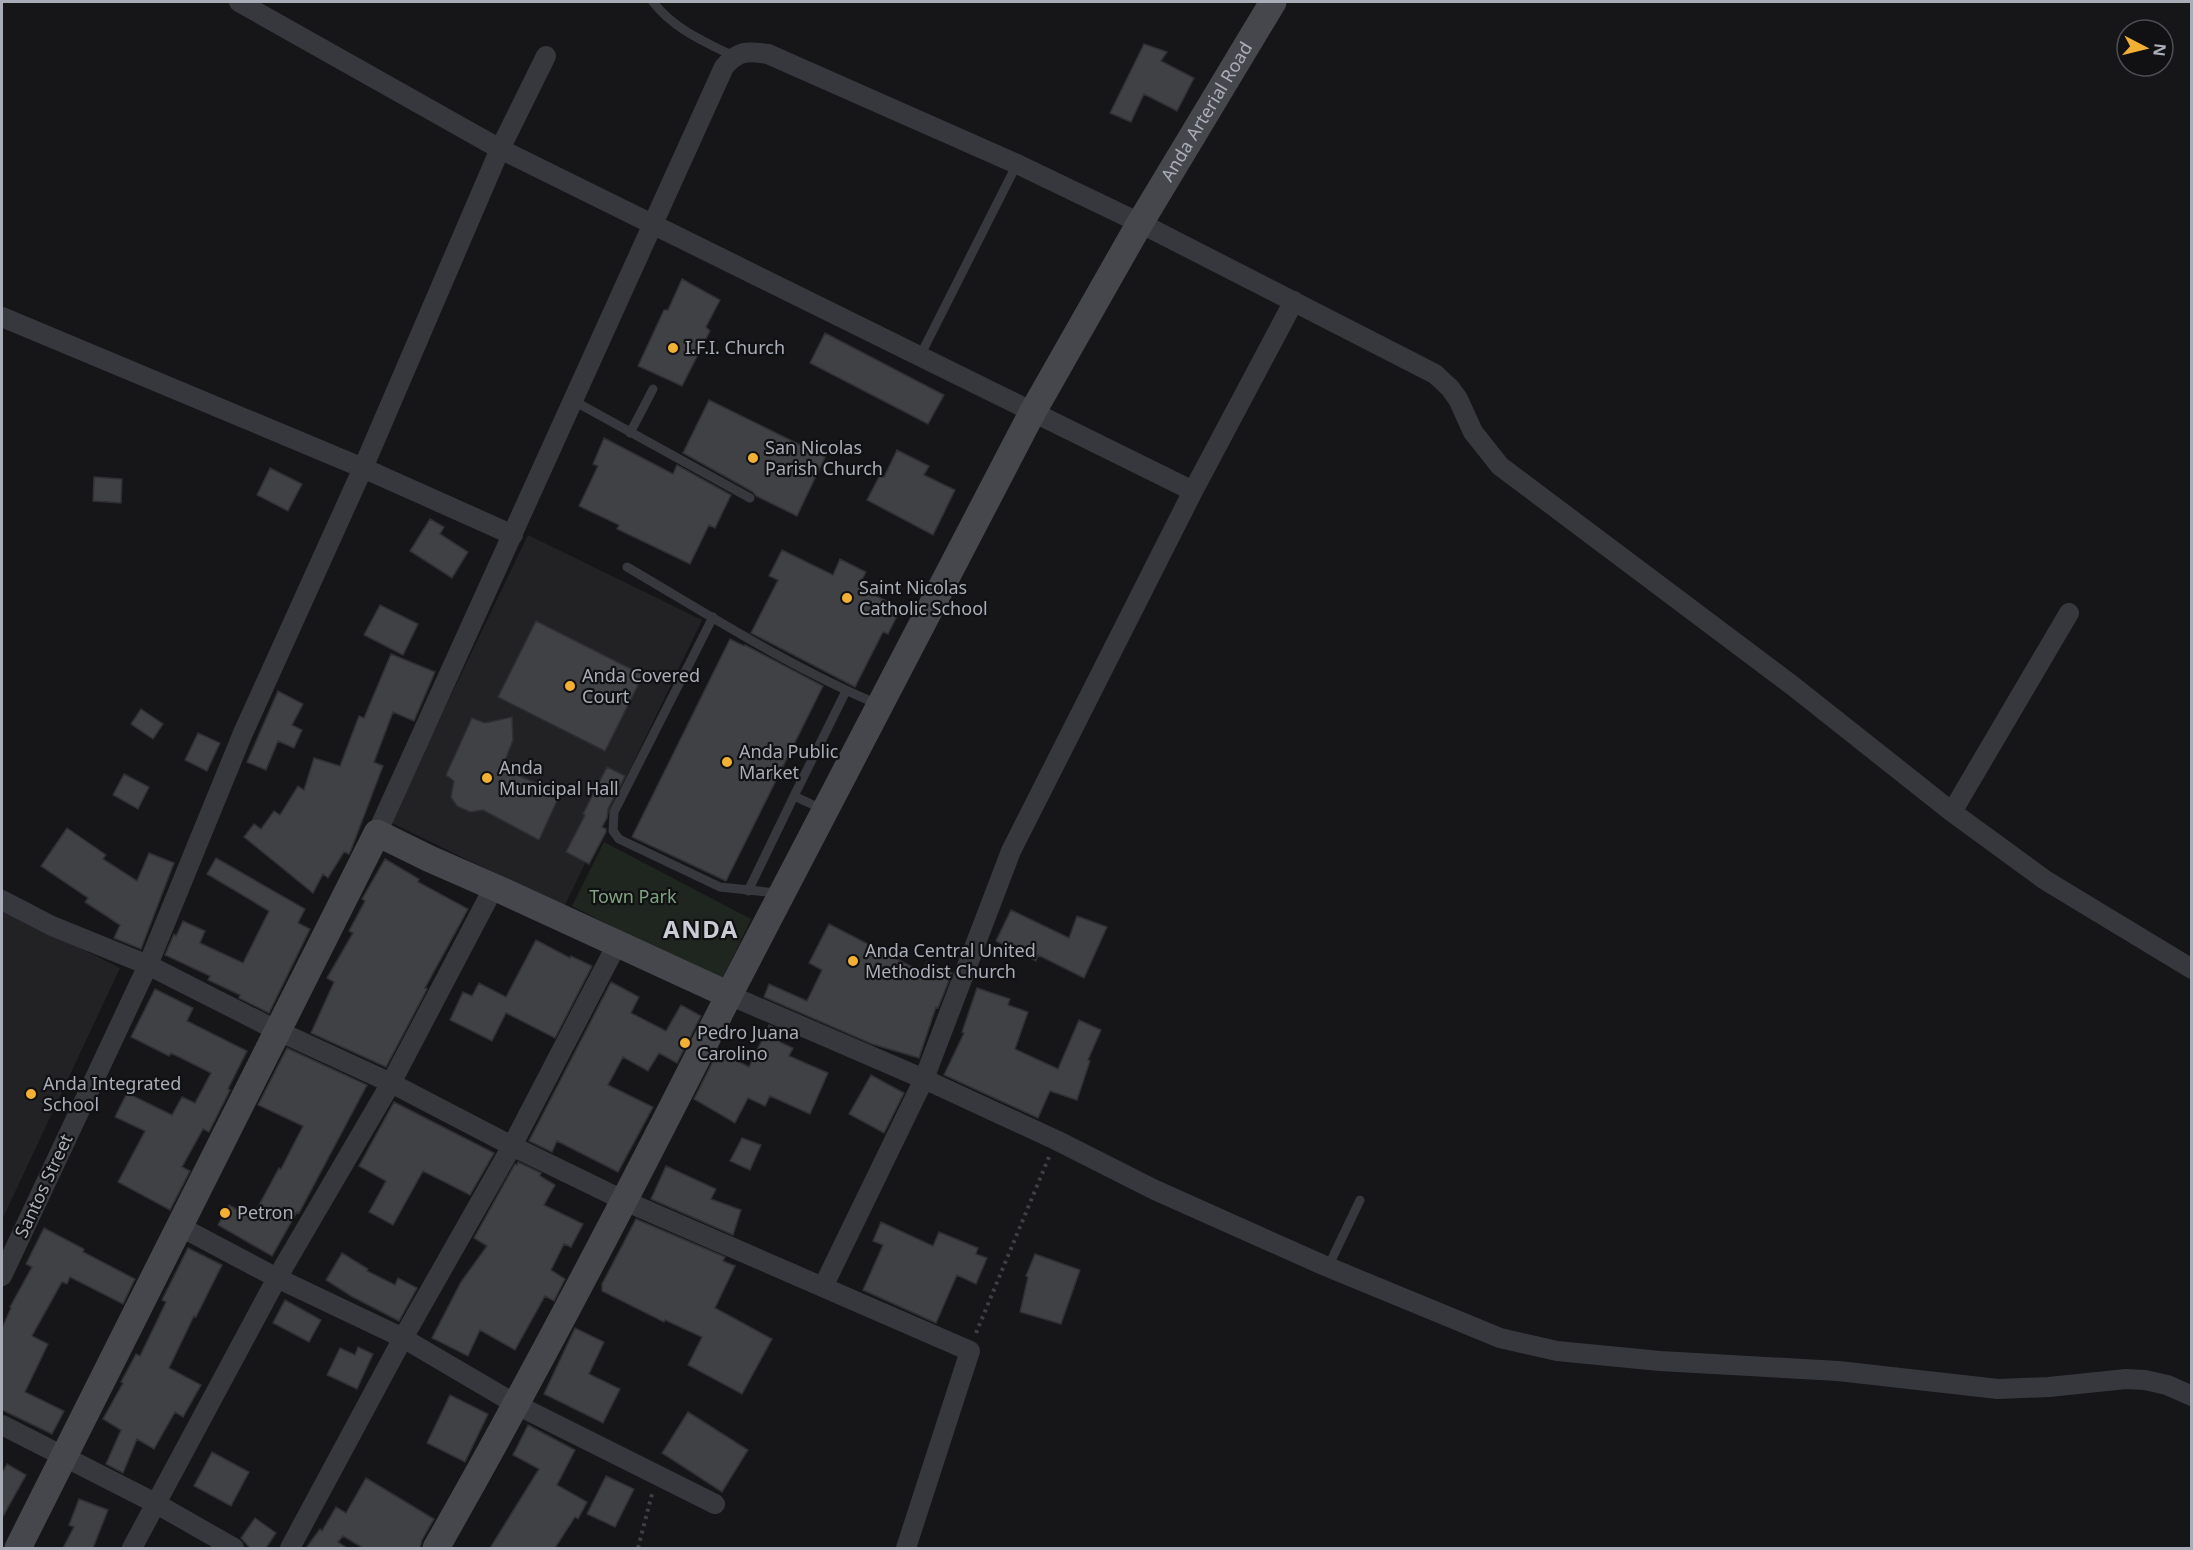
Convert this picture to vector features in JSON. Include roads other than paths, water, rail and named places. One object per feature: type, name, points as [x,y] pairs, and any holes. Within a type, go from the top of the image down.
[{"type":"main road","name":"Anda Arterial Road","points":[[436,1548],[518,1405],[1032,413],[1140,223],[1273,2]]},
{"type":"main road","points":[[18,1548],[377,832],[430,859],[729,995]]},
{"type":"street","points":[[239,2],[500,149],[1193,491]]},
{"type":"street","points":[[377,832],[724,67],[733,56],[754,52],[768,54],[1017,164],[1140,223],[1435,374],[1458,399],[1473,432],[1500,466],[1793,686],[1952,812],[2045,880],[2192,969]]},
{"type":"street","name":"Santos Street","points":[[2,1276],[148,966],[243,733],[363,468],[500,149],[546,56]]},
{"type":"street","points":[[823,1287],[924,1079],[1011,851],[1193,491],[1294,302]]},
{"type":"street","points":[[2,317],[363,468],[513,535]]},
{"type":"street","points":[[1952,812],[2069,613]]},
{"type":"street","points":[[132,1548],[277,1278],[391,1083],[494,887]]},
{"type":"street","points":[[2,900],[52,926],[148,966],[276,1030],[391,1083],[625,1201],[970,1351],[906,1548]]},
{"type":"street","points":[[290,1548],[403,1338],[512,1146],[617,944]]},
{"type":"street","points":[[729,995],[924,1079],[1056,1140],[1155,1190],[1328,1267],[1500,1338],[1557,1351],[1660,1361],[1838,1371],[1998,1389],[2049,1387],[2126,1379],[2145,1380],[2167,1384],[2192,1396]]},
{"type":"street","points":[[179,1226],[277,1278],[403,1338],[518,1405],[715,1503]]},
{"type":"street","points":[[2,1425],[155,1503],[234,1548]]},
{"type":"lane","points":[[653,2],[664,16],[684,32],[733,56]]},
{"type":"lane","points":[[920,356],[1017,164]]},
{"type":"lane","points":[[630,433],[653,389]]},
{"type":"lane","points":[[574,401],[750,498]]},
{"type":"lane","points":[[627,567],[767,649],[846,691],[880,705]]},
{"type":"lane","points":[[713,617],[635,770],[615,812],[612,826],[614,834],[619,839],[720,887],[782,893]]},
{"type":"lane","points":[[747,891],[846,691]]},
{"type":"lane","points":[[794,796],[825,810]]},
{"type":"lane","points":[[1328,1267],[1360,1200]]},
{"type":"place","name":"I.F.I. Church","points":[[673,348]]},
{"type":"place","name":"San Nicolas Parish Church","points":[[753,458]]},
{"type":"place","name":"Saint Nicolas Catholic School","points":[[847,598]]},
{"type":"place","name":"Anda Covered Court","points":[[570,686]]},
{"type":"place","name":"Anda Public Market","points":[[727,762]]},
{"type":"place","name":"Anda Municipal Hall","points":[[487,778]]},
{"type":"place","name":"Anda Central United Methodist Church","points":[[853,961]]},
{"type":"place","name":"Pedro Juana Carolino","points":[[685,1043]]},
{"type":"place","name":"Anda Integrated School","points":[[31,1094]]},
{"type":"place","name":"Petron","points":[[225,1213]]},
{"type":"district","name":"ANDA","points":[[701,930]]},
{"type":"park label","name":"Town Park","points":[[633,897]]}]
